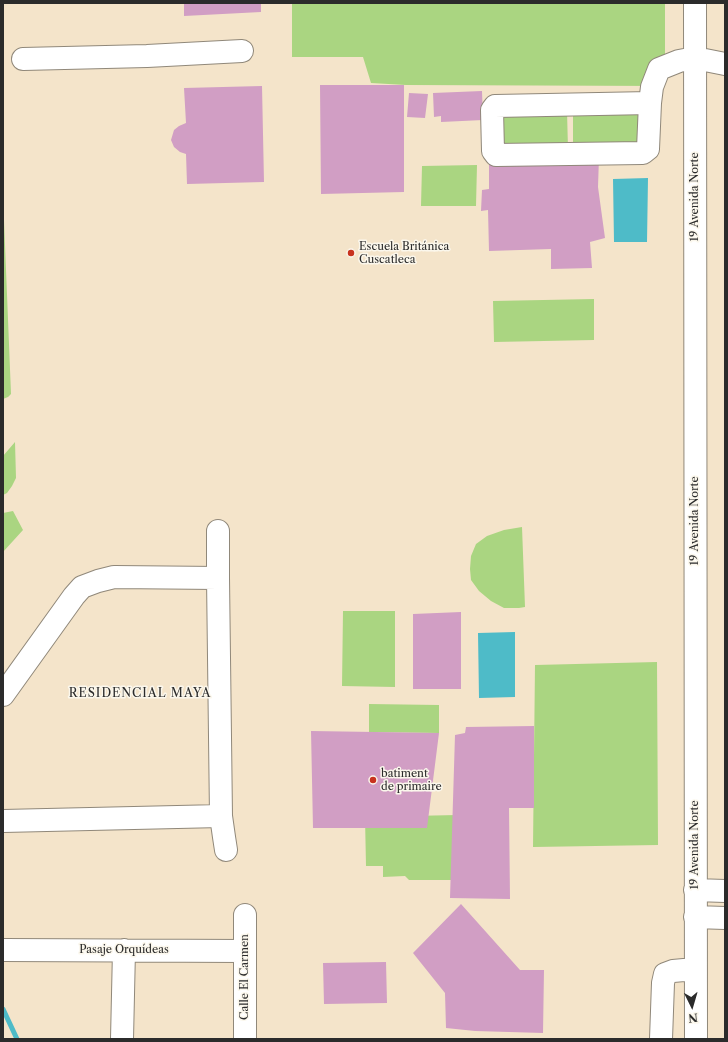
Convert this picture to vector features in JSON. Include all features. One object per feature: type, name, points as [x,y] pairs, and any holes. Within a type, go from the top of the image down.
[{"type":"street","name":"19 Avenida Norte","points":[[695,3],[696,1039]]},
{"type":"street","points":[[23,59],[242,52]]},
{"type":"street","points":[[650,103],[495,106],[492,110],[493,151],[496,155],[643,154],[648,149],[652,87],[659,69],[679,61],[695,58],[725,64]]},
{"type":"street","points":[[218,531],[221,816],[226,850]]},
{"type":"street","points":[[3,695],[74,596],[82,588],[98,581],[114,577],[218,578]]},
{"type":"street","points":[[3,821],[221,816]]},
{"type":"street","points":[[695,890],[725,890]]},
{"type":"street","name":"Calle El Carmen","points":[[244,1039],[245,916]]},
{"type":"street","points":[[695,917],[725,918]]},
{"type":"street","name":"Pasaje Orquídeas","points":[[3,950],[244,951]]},
{"type":"street","points":[[122,1039],[124,950]]},
{"type":"street","points":[[661,1039],[663,983],[666,974],[673,971],[696,969]]},
{"type":"green space","points":[[292,3],[665,3],[665,86],[406,85],[371,83],[363,57],[292,57]]},
{"type":"green space","points":[[567,111],[568,149],[499,151],[498,113]]},
{"type":"green space","points":[[573,115],[639,115],[639,148],[573,148]]},
{"type":"green space","points":[[477,165],[476,206],[421,206],[422,166]]},
{"type":"green space","points":[[3,195],[11,394],[3,399]]},
{"type":"green space","points":[[594,299],[594,340],[494,342],[493,301]]},
{"type":"green space","points":[[15,442],[16,478],[7,493],[3,495],[3,456]]},
{"type":"green space","points":[[13,511],[23,530],[3,552],[3,513]]},
{"type":"green space","points":[[522,527],[525,607],[504,608],[491,601],[479,591],[471,580],[471,556],[476,544],[487,536],[504,530]]},
{"type":"green space","points":[[343,611],[395,611],[395,687],[342,686]]},
{"type":"green space","points":[[657,662],[658,845],[533,847],[535,665]]},
{"type":"green space","points":[[369,704],[439,705],[439,733],[369,732]]},
{"type":"green space","points":[[457,815],[457,880],[409,880],[405,876],[383,877],[383,866],[366,866],[365,817]]},
{"type":"water","points":[[648,178],[647,242],[614,242],[613,179]]},
{"type":"water","points":[[515,632],[515,697],[479,698],[478,633]]},
{"type":"building","points":[[184,3],[261,3],[261,12],[184,16]]},
{"type":"building","points":[[320,85],[404,85],[404,192],[321,194]]},
{"type":"building","points":[[262,86],[264,182],[187,184],[186,154],[180,152],[174,147],[171,140],[174,130],[186,123],[184,88]]},
{"type":"building","points":[[482,91],[483,120],[441,122],[441,116],[434,117],[433,93]]},
{"type":"building","points":[[409,93],[428,94],[425,118],[407,117]]},
{"type":"building","points":[[599,157],[598,187],[605,238],[590,242],[592,268],[551,269],[551,249],[489,251],[488,210],[481,211],[482,190],[489,189],[489,162]]},
{"type":"building","points":[[461,612],[461,689],[413,689],[413,614]]},
{"type":"building","points":[[534,726],[534,808],[509,808],[510,899],[450,898],[455,735],[465,733],[466,727]]},
{"type":"building","name":"batiment de primaire","points":[[311,731],[439,733],[427,828],[313,828]]},
{"type":"building","points":[[461,904],[520,970],[544,970],[543,1033],[475,1031],[446,1028],[445,993],[413,953]]},
{"type":"building","points":[[386,962],[387,1003],[324,1004],[323,963]]},
{"type":"waterway","points":[[3,1009],[17,1039]]},
{"type":"place","name":"Escuela Británica Cuscatleca","points":[[351,253]]},
{"type":"place","name":"batiment de primaire","points":[[373,780]]},
{"type":"district","name":"RESIDENCIAL MAYA","points":[[140,694]]}]
